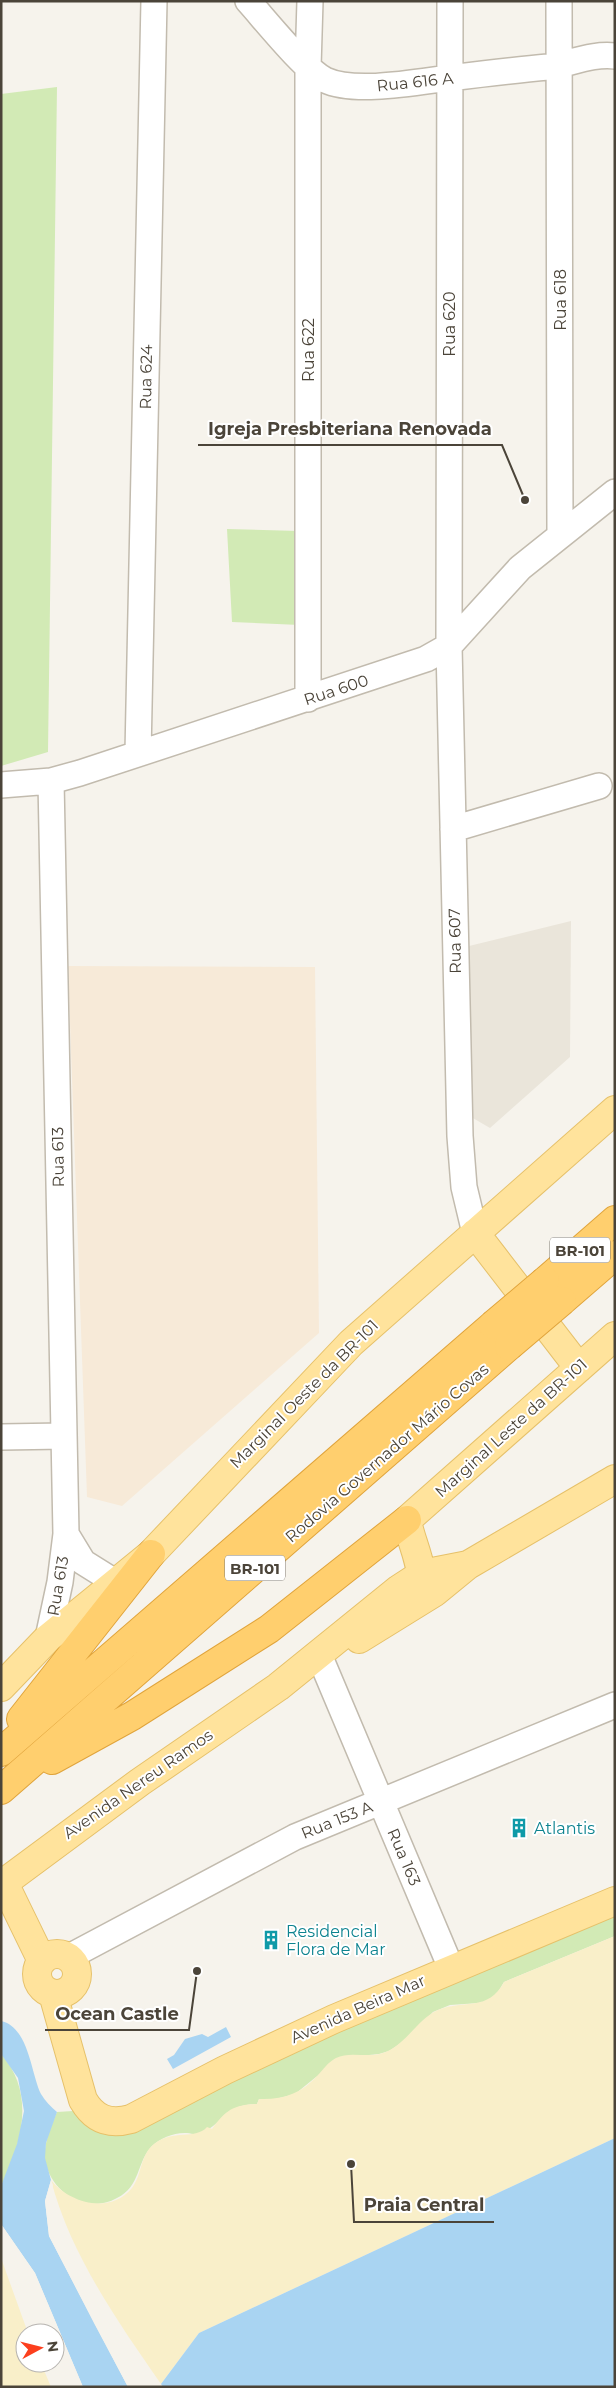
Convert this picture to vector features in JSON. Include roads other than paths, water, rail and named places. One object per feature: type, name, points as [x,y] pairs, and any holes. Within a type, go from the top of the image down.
[{"type":"highway","name":"Rodovia Governador Mário Covas","points":[[1,1752],[553,1291],[615,1220]]},
{"type":"highway","name":"Rodovia Governador Mário Covas","points":[[553,1291],[615,1255]]},
{"type":"highway","name":"Rodovia Governador Mário Covas","points":[[4,1788],[501,1336]]},
{"type":"highway","points":[[4,1788],[132,1716],[269,1629],[407,1520]]},
{"type":"highway","points":[[1,1744],[151,1554]]},
{"type":"main road","name":"Marginal Oeste da BR-101","points":[[1,1687],[48,1638],[151,1554],[350,1343],[615,1110]]},
{"type":"main road","points":[[476,1233],[579,1368]]},
{"type":"main road","name":"Marginal Leste da BR-101","points":[[407,1520],[615,1336]]},
{"type":"main road","name":"Avenida Nereu Ramos","points":[[278,1687],[435,1592],[468,1565],[615,1479]]},
{"type":"main road","points":[[402,1613],[422,1584],[422,1574],[412,1546],[407,1520]]},
{"type":"main road","name":"Avenida Nereu Ramos","points":[[3,1884],[140,1782],[278,1687],[383,1601],[422,1574],[468,1565]]},
{"type":"main road","points":[[3,1884],[55,1959]]},
{"type":"main road","name":"Avenida Beira Mar","points":[[55,1959],[38,1968],[37,1976],[40,1984],[53,1994],[83,2100],[88,2109],[105,2121],[120,2122],[131,2119],[276,2045],[451,1968],[615,1900]]},
{"type":"street","name":"Rua 624","points":[[138,753],[154,1]]},
{"type":"street","name":"Rua 616 A","points":[[248,1],[308,67],[326,80],[367,87],[559,66],[598,56],[615,56]]},
{"type":"street","name":"Rua 622","points":[[308,699],[308,67],[310,1]]},
{"type":"street","name":"Rua 620","points":[[449,646],[450,1]]},
{"type":"street","name":"Rua 618","points":[[559,1],[560,535]]},
{"type":"street","name":"Rua 600","points":[[1,785],[51,780],[308,699],[426,659],[449,646],[520,568],[615,492]]},
{"type":"street","name":"Rua 607","points":[[449,646],[460,1136],[464,1187],[476,1233]]},
{"type":"street","name":"Rua 613","points":[[48,1638],[60,1582],[66,1534],[51,780]]},
{"type":"street","points":[[453,829],[599,786]]},
{"type":"street","points":[[1,1437],[64,1436]]},
{"type":"street","name":"Rua 613","points":[[66,1534],[83,1562],[115,1582]]},
{"type":"street","name":"Rua 163","points":[[322,1662],[451,1968]]},
{"type":"street","name":"Rua 153 A","points":[[55,1959],[296,1837],[615,1704]]},
{"type":"water","points":[[1,2021],[10,2025],[18,2032],[28,2052],[41,2094],[57,2112],[46,2143],[45,2158],[51,2180],[45,2201],[49,2236],[128,2387],[83,2387],[65,2344],[65,2323],[56,2323],[35,2273],[1,2224],[1,2186],[17,2144],[24,2111],[18,2078],[1,2054]]},
{"type":"water","points":[[226,2027],[231,2037],[173,2069],[167,2059],[174,2055],[185,2039],[202,2034],[208,2037]]},
{"type":"water","points":[[615,2138],[615,2387],[163,2387],[161,2384],[199,2333]]},
{"type":"place","name":"Igreja Presbiteriana Renovada","points":[[525,500]]},
{"type":"place","name":"Atlantis","points":[[519,1828]]},
{"type":"place","name":"Residencial Flora de Mar","points":[[271,1940]]},
{"type":"place","name":"Ocean Castle","points":[[197,1971]]},
{"type":"place","name":"Praia Central","points":[[351,2164]]}]
